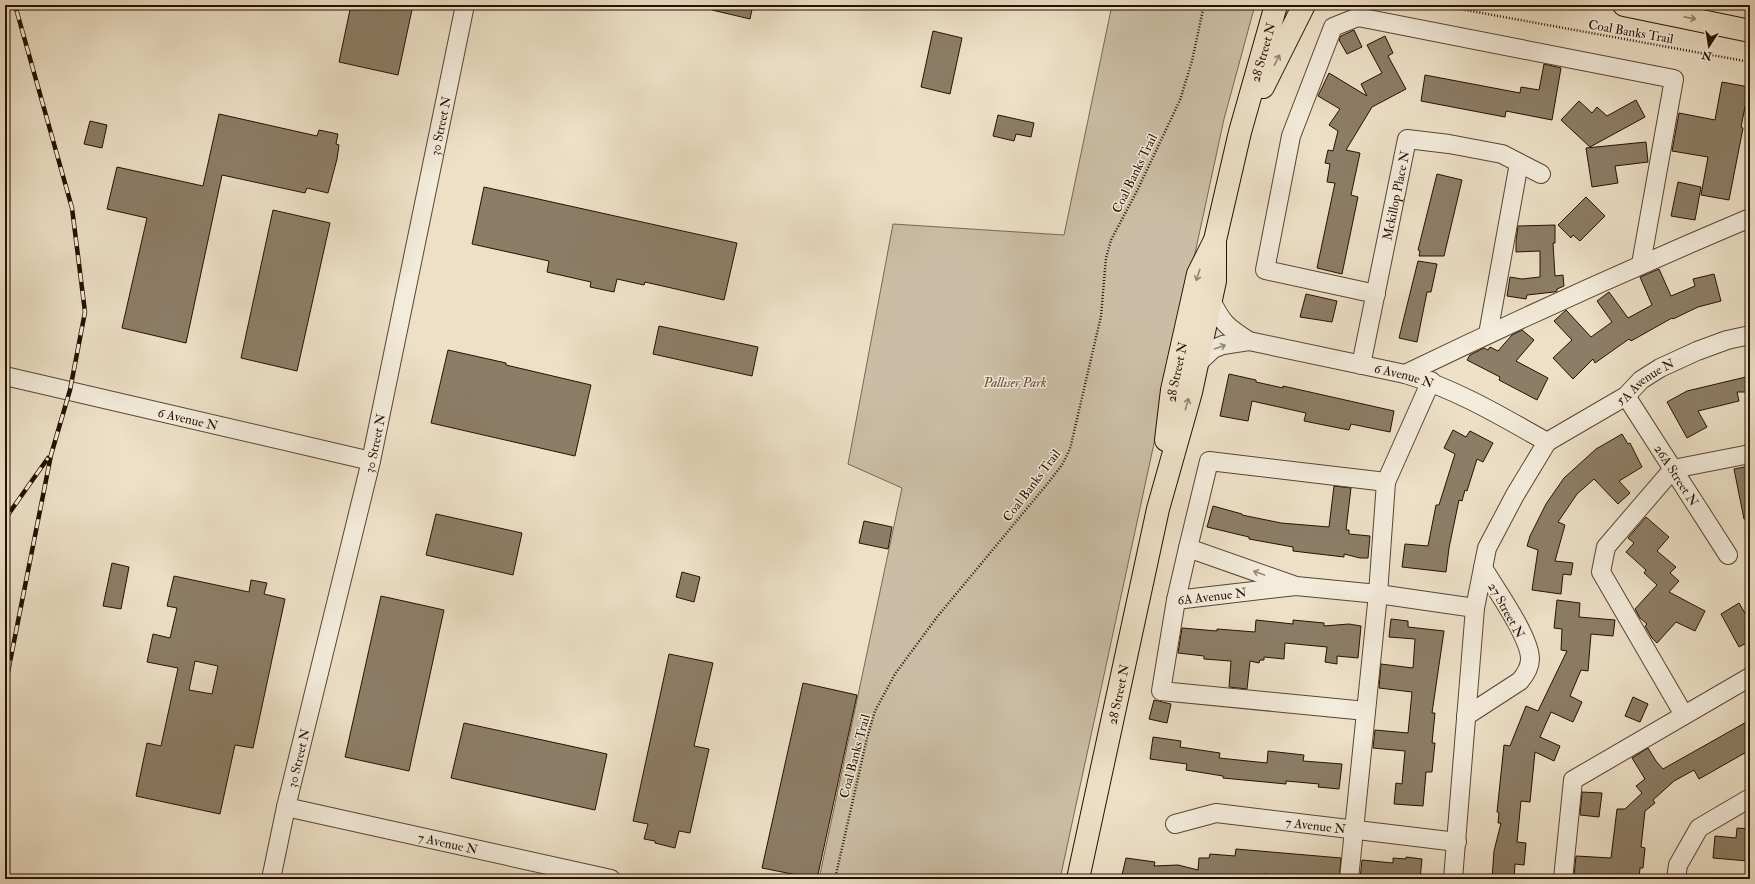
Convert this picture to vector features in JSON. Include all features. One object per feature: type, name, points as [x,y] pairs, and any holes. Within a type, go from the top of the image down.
[{"type":"main road","name":"28 Street N","points":[[1078,879],[1158,509],[1191,392],[1211,300],[1215,281],[1215,240],[1240,132],[1276,5]]},
{"type":"main road","points":[[1240,132],[1304,5]]},
{"type":"main road","points":[[1624,5],[1750,31]]},
{"type":"main road","name":"28 Street N","points":[[1158,509],[1172,390],[1198,274],[1215,240]]},
{"type":"street","name":"30 Street N","points":[[271,879],[286,807],[371,461],[465,5]]},
{"type":"street","points":[[1376,294],[1265,270],[1291,136],[1333,27],[1358,17],[1674,79],[1641,264]]},
{"type":"street","name":"Mckillop Place N","points":[[1361,365],[1407,139],[1449,144],[1502,154],[1541,174]]},
{"type":"street","points":[[1488,334],[1519,163]]},
{"type":"street","points":[[1405,374],[1641,264],[1750,218]]},
{"type":"street","name":"6 Avenue N","points":[[1211,300],[1220,318],[1228,328],[1249,341],[1405,374],[1430,382],[1483,405],[1547,442]]},
{"type":"street","name":"5A Avenue N","points":[[1547,442],[1626,396],[1642,380],[1660,368],[1697,351],[1727,340],[1750,335]]},
{"type":"street","name":"6 Avenue N","points":[[1197,364],[1214,349],[1223,345],[1249,341]]},
{"type":"street","name":"6 Avenue N","points":[[5,376],[371,461]]},
{"type":"street","points":[[1349,879],[1378,594],[1386,482],[1430,382]]},
{"type":"street","name":"26A Street N","points":[[1626,396],[1728,554]]},
{"type":"street","name":"27 Street N","points":[[1453,879],[1475,608],[1487,548],[1515,495],[1547,442]]},
{"type":"street","points":[[1684,715],[1601,572],[1606,547],[1674,469],[1750,454]]},
{"type":"street","points":[[1188,548],[1209,461],[1386,482]]},
{"type":"street","name":"6A Avenue N","points":[[1296,586],[1188,548],[1176,600],[1296,586],[1378,594],[1475,608]]},
{"type":"street","name":"27 Street N","points":[[1466,716],[1520,681],[1530,663],[1530,657],[1517,623],[1483,568]]},
{"type":"street","points":[[1176,600],[1161,691],[1366,711]]},
{"type":"street","points":[[1563,879],[1573,780],[1750,677]]},
{"type":"street","points":[[1676,879],[1678,865],[1699,828],[1750,798]]},
{"type":"street","name":"7 Avenue N","points":[[286,807],[611,879]]},
{"type":"street","name":"7 Avenue N","points":[[1175,824],[1216,813],[1354,828],[1457,842]]},
{"type":"path","name":"Coal Banks Trail","points":[[835,879],[867,738],[876,711],[895,674],[937,617],[1053,477],[1062,465],[1070,449],[1101,316],[1103,287],[1111,240],[1137,191],[1180,100],[1192,60],[1204,5]]},
{"type":"path","name":"Coal Banks Trail","points":[[1438,5],[1750,62]]},
{"type":"green space","name":"Palliser Park","points":[[1112,5],[1255,5],[1224,119],[1060,879],[819,879],[902,488],[848,464],[893,224],[1064,235]]},
{"type":"building","points":[[351,5],[413,5],[398,75],[339,62]]},
{"type":"building","points":[[713,5],[753,5],[750,19],[712,10]]},
{"type":"building","points":[[1354,30],[1362,47],[1347,54],[1339,40],[1341,36]]},
{"type":"building","points":[[933,31],[962,38],[950,94],[921,87]]},
{"type":"building","points":[[1385,36],[1393,53],[1388,56],[1406,89],[1372,107],[1346,150],[1360,153],[1351,195],[1358,197],[1342,274],[1317,268],[1335,183],[1327,182],[1330,164],[1325,163],[1328,150],[1333,151],[1338,131],[1329,125],[1340,109],[1318,96],[1329,73],[1367,96],[1361,84],[1382,73],[1367,45]]},
{"type":"building","points":[[1544,64],[1561,68],[1552,120],[1506,111],[1505,117],[1421,101],[1425,75],[1520,93],[1521,87],[1539,90]]},
{"type":"building","points":[[1722,82],[1749,87],[1741,127],[1743,128],[1729,200],[1701,195],[1708,157],[1672,151],[1679,113],[1715,120]]},
{"type":"building","points":[[1636,100],[1645,117],[1590,147],[1561,120],[1579,101],[1592,113],[1597,107],[1607,116]]},
{"type":"building","points":[[219,114],[317,136],[319,130],[338,134],[336,144],[339,145],[337,159],[328,193],[307,188],[305,193],[222,175],[186,343],[122,328],[147,218],[107,209],[117,167],[203,186]]},
{"type":"building","points":[[998,115],[1034,123],[1031,137],[1016,134],[1014,141],[993,136]]},
{"type":"building","points":[[90,121],[107,125],[102,148],[84,144]]},
{"type":"building","points":[[1646,142],[1648,162],[1615,166],[1618,183],[1592,187],[1586,148]]},
{"type":"building","points":[[1437,174],[1462,180],[1444,256],[1419,256],[1420,251],[1418,250]]},
{"type":"building","points":[[1678,182],[1701,187],[1695,220],[1671,216]]},
{"type":"building","points":[[484,187],[737,243],[724,300],[645,282],[644,285],[617,279],[614,292],[590,287],[591,282],[547,272],[549,261],[472,244]]},
{"type":"building","points":[[1586,197],[1605,216],[1580,241],[1573,235],[1571,238],[1558,225]]},
{"type":"building","points":[[273,210],[330,223],[297,371],[241,358]]},
{"type":"building","points":[[1555,225],[1555,243],[1553,243],[1555,276],[1563,275],[1564,286],[1554,292],[1527,295],[1526,299],[1507,296],[1510,277],[1522,279],[1540,277],[1540,251],[1516,252],[1518,226]]},
{"type":"building","points":[[1418,261],[1437,264],[1431,292],[1427,292],[1417,342],[1399,338]]},
{"type":"building","points":[[1659,269],[1671,296],[1695,286],[1693,279],[1714,274],[1721,301],[1698,307],[1673,319],[1672,318],[1631,341],[1629,339],[1595,363],[1593,359],[1573,379],[1553,358],[1572,340],[1554,321],[1566,310],[1591,337],[1612,322],[1597,301],[1609,292],[1628,318],[1652,305],[1640,277]]},
{"type":"building","points":[[1306,294],[1337,301],[1332,322],[1300,317]]},
{"type":"building","points":[[659,326],[758,347],[752,376],[653,354]]},
{"type":"building","points":[[1522,330],[1534,340],[1516,361],[1548,378],[1537,400],[1499,380],[1500,377],[1467,360],[1470,355],[1484,348],[1488,350],[1490,347],[1498,351],[1512,335]]},
{"type":"building","points":[[448,350],[591,385],[575,456],[431,423]]},
{"type":"building","points":[[1229,374],[1256,380],[1256,382],[1283,388],[1283,386],[1394,411],[1390,432],[1351,424],[1349,430],[1304,421],[1306,413],[1252,401],[1248,421],[1220,416]]},
{"type":"building","points":[[1750,376],[1750,392],[1737,392],[1739,401],[1698,411],[1707,427],[1687,438],[1667,402],[1687,391]]},
{"type":"building","points":[[1453,430],[1466,437],[1470,431],[1493,443],[1483,462],[1477,459],[1467,491],[1465,490],[1462,501],[1459,500],[1449,548],[1446,572],[1402,567],[1405,544],[1428,546],[1436,505],[1439,505],[1455,454],[1444,448]]},
{"type":"building","points":[[1622,434],[1628,444],[1630,443],[1642,467],[1619,481],[1630,493],[1618,504],[1594,479],[1577,494],[1558,522],[1565,525],[1555,561],[1573,563],[1571,575],[1563,574],[1561,594],[1532,590],[1538,550],[1527,546],[1530,536],[1546,504],[1564,478],[1596,449]]},
{"type":"building","points":[[1750,466],[1750,518],[1744,519],[1734,469]]},
{"type":"building","points":[[1334,486],[1351,488],[1346,530],[1349,530],[1349,534],[1370,536],[1368,558],[1360,558],[1344,554],[1344,557],[1293,551],[1293,547],[1249,539],[1249,537],[1207,527],[1213,506],[1242,515],[1281,523],[1329,527]]},
{"type":"building","points":[[436,514],[522,533],[513,575],[426,555]]},
{"type":"building","points":[[1646,517],[1669,537],[1657,551],[1676,567],[1670,573],[1679,581],[1669,592],[1705,611],[1695,631],[1676,622],[1657,643],[1652,638],[1645,626],[1647,624],[1640,618],[1635,609],[1657,585],[1644,573],[1646,570],[1626,552],[1634,543],[1628,538]]},
{"type":"building","points":[[864,521],[892,527],[888,549],[859,543]]},
{"type":"building","points":[[112,563],[129,567],[121,609],[103,606]]},
{"type":"building","points":[[682,572],[700,577],[694,602],[676,597]]},
{"type":"building","points":[[174,576],[249,592],[251,580],[267,583],[264,594],[285,599],[253,748],[235,745],[220,814],[136,796],[147,743],[161,746],[178,668],[147,662],[153,634],[170,638],[177,608],[167,606]],"holes":[[[195,661],[218,666],[212,694],[189,690]]]},
{"type":"building","points":[[381,596],[444,610],[409,771],[345,757]]},
{"type":"building","points":[[1557,600],[1580,603],[1579,617],[1615,620],[1613,636],[1591,634],[1588,671],[1581,670],[1570,696],[1582,702],[1573,722],[1551,712],[1540,737],[1560,746],[1554,761],[1535,752],[1530,802],[1521,801],[1517,842],[1526,843],[1524,865],[1515,864],[1514,879],[1492,879],[1494,851],[1501,823],[1498,823],[1499,813],[1497,812],[1504,745],[1510,746],[1526,706],[1538,711],[1567,651],[1561,650],[1562,629],[1554,628]]},
{"type":"building","points":[[1739,603],[1746,615],[1750,613],[1750,641],[1739,647],[1721,614]]},
{"type":"building","points":[[1391,619],[1408,621],[1408,627],[1444,631],[1432,713],[1435,713],[1432,743],[1435,743],[1432,772],[1426,772],[1423,806],[1394,804],[1396,783],[1402,784],[1405,751],[1373,748],[1375,730],[1408,733],[1412,692],[1379,688],[1381,664],[1413,668],[1415,639],[1389,637]]},
{"type":"building","points":[[1256,620],[1293,624],[1293,620],[1324,623],[1324,626],[1349,624],[1361,626],[1358,658],[1337,656],[1337,664],[1325,662],[1327,647],[1285,643],[1284,659],[1264,657],[1264,660],[1260,660],[1259,663],[1250,661],[1247,689],[1229,687],[1231,661],[1204,659],[1204,656],[1178,653],[1182,628],[1255,632]]},
{"type":"building","points":[[669,654],[713,663],[694,746],[709,749],[690,833],[679,831],[675,848],[644,839],[648,824],[633,821]]},
{"type":"building","points":[[803,683],[857,695],[817,879],[762,868]]},
{"type":"building","points":[[1633,697],[1648,704],[1640,722],[1625,716]]},
{"type":"building","points":[[1154,700],[1171,704],[1167,723],[1149,719]]},
{"type":"building","points":[[1750,720],[1750,750],[1699,779],[1694,770],[1674,781],[1653,800],[1655,803],[1645,811],[1641,847],[1645,848],[1643,868],[1640,868],[1639,879],[1597,877],[1597,879],[1576,879],[1576,876],[1574,876],[1576,856],[1611,858],[1617,809],[1625,809],[1642,793],[1636,786],[1645,779],[1632,758],[1648,748],[1663,769]]},
{"type":"building","points":[[464,723],[607,754],[595,810],[451,778]]},
{"type":"building","points":[[1153,737],[1181,741],[1180,747],[1220,753],[1219,758],[1267,763],[1268,751],[1304,755],[1303,761],[1342,764],[1339,789],[1318,787],[1319,784],[1286,781],[1286,784],[1223,778],[1223,776],[1186,770],[1187,764],[1150,759]]},
{"type":"building","points":[[1582,792],[1602,793],[1599,817],[1580,815]]},
{"type":"building","points":[[1737,828],[1750,829],[1748,861],[1713,858],[1715,836],[1736,838]]},
{"type":"building","points":[[1236,849],[1341,858],[1339,879],[1305,879],[1264,874],[1264,879],[1121,879],[1126,858],[1155,862],[1154,866],[1178,865],[1198,870],[1199,858],[1209,858],[1210,854],[1235,856]]},
{"type":"building","points":[[1406,857],[1422,859],[1420,879],[1360,879],[1362,860],[1393,863],[1393,858],[1406,859]]},
{"type":"railway","points":[[5,687],[51,455],[70,390],[85,312],[72,208],[15,5]]},
{"type":"railway","points":[[5,519],[48,458]]}]
